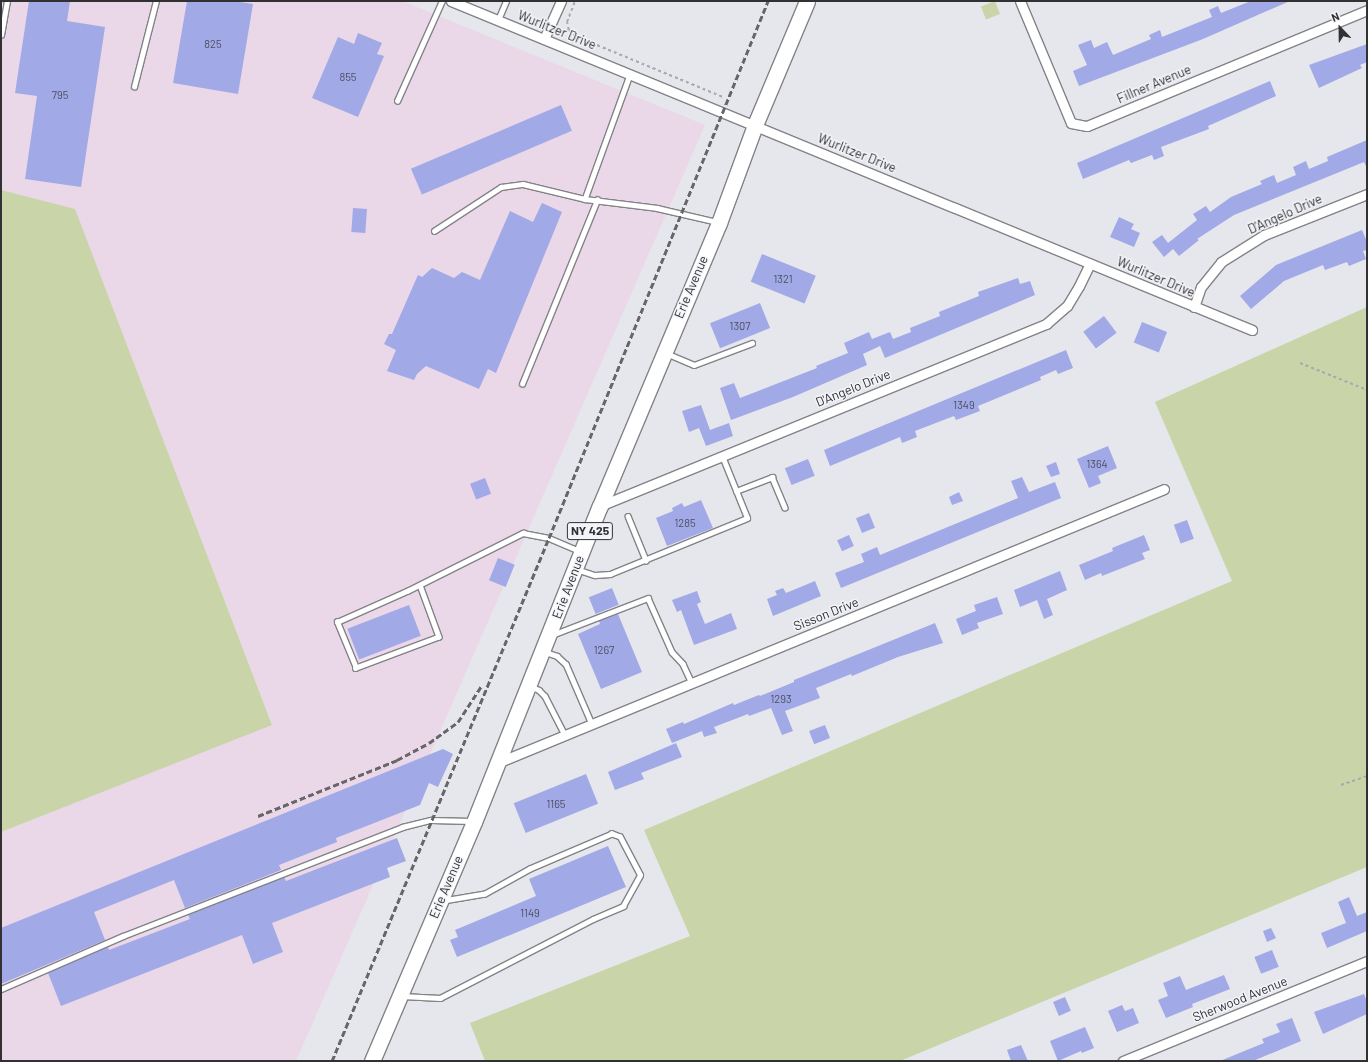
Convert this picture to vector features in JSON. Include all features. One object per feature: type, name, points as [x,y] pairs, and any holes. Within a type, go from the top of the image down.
[{"type":"main road","name":"Erie Avenue","points":[[372,1061],[474,822],[581,552],[719,222],[754,125],[807,1]]},
{"type":"street","name":"Wurlitzer Drive","points":[[451,1],[1252,330]]},
{"type":"street","points":[[544,39],[561,1]]},
{"type":"street","name":"Fillner Avenue","points":[[1020,1],[1071,123],[1087,126],[1367,10]]},
{"type":"street","name":"D'Angelo Drive","points":[[1194,306],[1202,287],[1221,262],[1264,235],[1367,194]]},
{"type":"street","name":"D'Angelo Drive","points":[[600,506],[1046,324],[1067,306],[1090,263]]},
{"type":"street","name":"Sisson Drive","points":[[497,762],[1164,489]]},
{"type":"street","name":"Sherwood Avenue","points":[[1123,1061],[1367,961]]},
{"type":"lane","points":[[1,35],[7,1]]},
{"type":"lane","points":[[134,87],[156,1]]},
{"type":"lane","points":[[397,101],[442,1]]},
{"type":"lane","points":[[498,20],[506,1]]},
{"type":"lane","points":[[585,199],[630,74]]},
{"type":"lane","points":[[434,231],[501,187],[523,184],[585,199],[657,208],[719,222]]},
{"type":"lane","points":[[522,384],[597,200]]},
{"type":"lane","points":[[664,352],[694,365],[752,343]]},
{"type":"lane","points":[[575,569],[595,575],[610,574],[747,518],[722,456]]},
{"type":"lane","points":[[736,491],[772,477],[785,507]]},
{"type":"lane","points":[[628,516],[646,560]]},
{"type":"lane","points":[[420,585],[439,637],[356,668],[337,622],[420,585],[523,533],[549,538],[581,552]]},
{"type":"lane","points":[[548,636],[648,598],[672,652],[683,664],[692,683]]},
{"type":"lane","points":[[542,651],[558,656],[566,664],[592,724]]},
{"type":"lane","points":[[528,685],[539,690],[545,696],[565,735]]},
{"type":"lane","points":[[1,988],[123,936],[402,827],[431,820],[474,822]]},
{"type":"lane","points":[[400,996],[440,998],[593,919],[623,906],[640,875],[620,838],[612,834],[530,869],[485,894],[440,902]]},
{"type":"path","points":[[575,1],[566,22],[568,30],[575,36],[723,97]]},
{"type":"path","points":[[1300,363],[1367,390]]},
{"type":"path","points":[[1341,785],[1367,776]]},
{"type":"shaded area","points":[[1,1],[402,1],[705,125],[296,1061],[1,1061],[1,832],[272,724],[75,210],[1,190]]},
{"type":"green space","points":[[995,1],[1000,14],[986,19],[981,6]]},
{"type":"green space","points":[[1,190],[75,209],[272,725],[1,832]]},
{"type":"green space","points":[[1367,307],[1367,867],[900,1061],[485,1061],[470,1023],[690,936],[644,830],[1232,581],[1155,402]]},
{"type":"building","points":[[29,1],[70,1],[67,21],[105,27],[81,187],[25,179],[37,96],[15,93]]},
{"type":"building","points":[[187,1],[233,1],[253,4],[238,94],[173,83]]},
{"type":"building","points":[[1251,1],[1290,1],[1203,39],[1079,86],[1073,71],[1087,65],[1078,45],[1091,40],[1094,48],[1107,42],[1113,55],[1151,39],[1149,35],[1160,30],[1162,37],[1212,17],[1209,10],[1218,6],[1221,13]]},
{"type":"building","points":[[358,33],[382,43],[377,54],[384,56],[358,117],[312,98],[338,37],[354,44]]},
{"type":"building","points":[[1367,44],[1367,62],[1360,65],[1362,68],[1319,88],[1309,65]]},
{"type":"building","points":[[1270,81],[1276,96],[1208,126],[1209,129],[1161,147],[1164,156],[1154,160],[1152,155],[1131,163],[1129,160],[1083,179],[1077,163]]},
{"type":"building","points":[[561,105],[572,131],[422,194],[411,169]]},
{"type":"building","points":[[1367,140],[1367,168],[1364,162],[1234,215],[1197,239],[1199,240],[1179,256],[1173,249],[1164,257],[1152,242],[1162,235],[1168,243],[1197,220],[1193,214],[1206,206],[1210,212],[1231,197],[1262,184],[1260,181],[1274,175],[1277,183],[1296,175],[1293,167],[1306,161],[1309,169],[1328,161],[1327,157]]},
{"type":"building","points":[[542,203],[562,212],[496,373],[488,369],[479,389],[426,366],[417,374],[414,380],[387,371],[396,350],[384,344],[389,334],[392,334],[418,275],[422,277],[432,268],[454,278],[462,272],[480,280],[510,211],[533,222]]},
{"type":"building","points":[[353,208],[367,209],[365,233],[351,232]]},
{"type":"building","points":[[1119,217],[1134,224],[1131,229],[1140,233],[1134,247],[1110,237]]},
{"type":"building","points":[[1362,230],[1367,242],[1367,250],[1363,251],[1366,259],[1349,266],[1347,262],[1325,270],[1323,265],[1284,281],[1251,309],[1240,296],[1276,265]]},
{"type":"building","points":[[762,254],[816,276],[805,304],[751,282]]},
{"type":"building","points":[[1018,278],[1020,284],[1030,281],[1035,295],[885,358],[880,346],[863,354],[867,365],[793,397],[731,420],[720,388],[734,383],[740,398],[817,368],[816,366],[848,353],[844,343],[869,332],[872,339],[890,332],[893,339],[911,332],[910,328],[940,316],[939,312],[979,296],[978,292]]},
{"type":"building","points":[[760,303],[770,328],[720,348],[710,323]]},
{"type":"building","points":[[1104,316],[1117,333],[1096,348],[1083,332]]},
{"type":"building","points":[[1142,322],[1167,332],[1159,353],[1134,342]]},
{"type":"building","points":[[1066,350],[1073,368],[1058,374],[1056,370],[1040,377],[1041,380],[978,406],[980,411],[956,420],[954,416],[915,431],[917,437],[902,443],[900,437],[830,466],[824,450]]},
{"type":"building","points":[[701,405],[710,430],[729,423],[733,436],[706,446],[699,428],[689,432],[682,411]]},
{"type":"building","points":[[1108,446],[1117,468],[1098,476],[1101,483],[1089,488],[1077,459]]},
{"type":"building","points":[[808,459],[815,476],[792,485],[785,468]]},
{"type":"building","points":[[1056,462],[1060,474],[1051,477],[1046,466]]},
{"type":"building","points":[[1022,477],[1029,492],[1055,482],[1061,498],[841,588],[835,573],[864,562],[861,554],[877,547],[880,555],[1018,498],[1011,481]]},
{"type":"building","points":[[485,478],[491,494],[476,500],[470,484]]},
{"type":"building","points":[[959,492],[963,501],[952,505],[949,497]]},
{"type":"building","points":[[701,500],[713,528],[667,546],[656,518],[673,511],[672,508],[682,503],[684,507]]},
{"type":"building","points":[[869,513],[875,528],[862,533],[856,518]]},
{"type":"building","points":[[1187,520],[1194,539],[1181,544],[1174,525]]},
{"type":"building","points":[[849,535],[854,546],[842,551],[837,540]]},
{"type":"building","points":[[1144,535],[1150,550],[1142,553],[1145,559],[1102,576],[1101,573],[1085,580],[1079,565],[1113,551],[1112,548]]},
{"type":"building","points":[[498,558],[515,565],[506,587],[489,580]]},
{"type":"building","points":[[1060,571],[1067,590],[1047,599],[1053,615],[1044,619],[1037,600],[1020,607],[1014,590]]},
{"type":"building","points":[[815,581],[821,596],[773,616],[767,599],[777,595],[775,591],[783,588],[786,593]]},
{"type":"building","points":[[612,588],[619,605],[596,614],[589,597]]},
{"type":"building","points":[[697,591],[701,602],[697,604],[705,624],[731,613],[737,629],[694,645],[681,610],[677,612],[672,600]]},
{"type":"building","points":[[997,597],[1003,614],[977,623],[979,628],[962,635],[956,619],[976,611],[974,605]]},
{"type":"building","points":[[409,605],[421,636],[359,659],[347,629]]},
{"type":"building","points":[[618,614],[642,672],[601,689],[578,634],[600,624],[599,621]]},
{"type":"building","points":[[935,623],[943,643],[898,657],[852,676],[851,674],[816,688],[820,698],[785,711],[793,731],[782,735],[771,708],[749,716],[748,714],[714,727],[717,733],[704,737],[702,731],[672,743],[666,729],[683,722],[684,724],[733,703],[734,705],[759,695],[760,696],[794,682],[794,680]]},
{"type":"building","points":[[825,725],[830,738],[814,744],[809,731]]},
{"type":"building","points":[[676,743],[682,757],[641,773],[644,779],[615,790],[608,772]]},
{"type":"building","points":[[443,749],[453,754],[438,787],[429,783],[420,805],[336,838],[337,842],[279,865],[281,870],[185,908],[174,880],[94,912],[105,940],[1,984],[1,928]]},
{"type":"building","points":[[586,774],[598,804],[526,833],[514,803]]},
{"type":"building","points":[[397,838],[406,861],[387,868],[390,877],[272,923],[283,952],[253,964],[242,935],[61,1006],[48,973],[108,947],[109,950],[190,919],[188,915],[284,877],[286,881]]},
{"type":"building","points":[[608,846],[626,887],[457,957],[450,940],[458,937],[455,930],[536,896],[529,879]]},
{"type":"building","points":[[1349,897],[1357,916],[1367,912],[1367,931],[1327,948],[1321,933],[1346,923],[1338,902]]},
{"type":"building","points":[[1271,928],[1276,938],[1267,942],[1263,931]]},
{"type":"building","points":[[1272,950],[1279,967],[1261,974],[1254,957]]},
{"type":"building","points":[[1224,975],[1230,989],[1192,1004],[1193,1007],[1166,1018],[1158,1000],[1168,996],[1163,983],[1180,976],[1186,990]]},
{"type":"building","points":[[1364,994],[1367,1002],[1367,1014],[1323,1034],[1314,1012]]},
{"type":"building","points":[[1065,997],[1071,1011],[1059,1016],[1053,1002]]},
{"type":"building","points":[[1122,1005],[1125,1011],[1133,1008],[1139,1023],[1117,1032],[1108,1011]]},
{"type":"building","points":[[1292,1018],[1301,1041],[1253,1061],[1220,1061],[1264,1043],[1262,1039],[1280,1032],[1276,1024]]},
{"type":"building","points":[[1085,1027],[1094,1048],[1082,1053],[1081,1051],[1058,1061],[1050,1041]]},
{"type":"building","points":[[1021,1045],[1028,1061],[1011,1061],[1007,1050]]},
{"type":"railway","points":[[332,1061],[549,538],[768,1]]},
{"type":"railway","points":[[258,816],[397,760],[429,743],[458,722],[482,685]]}]
